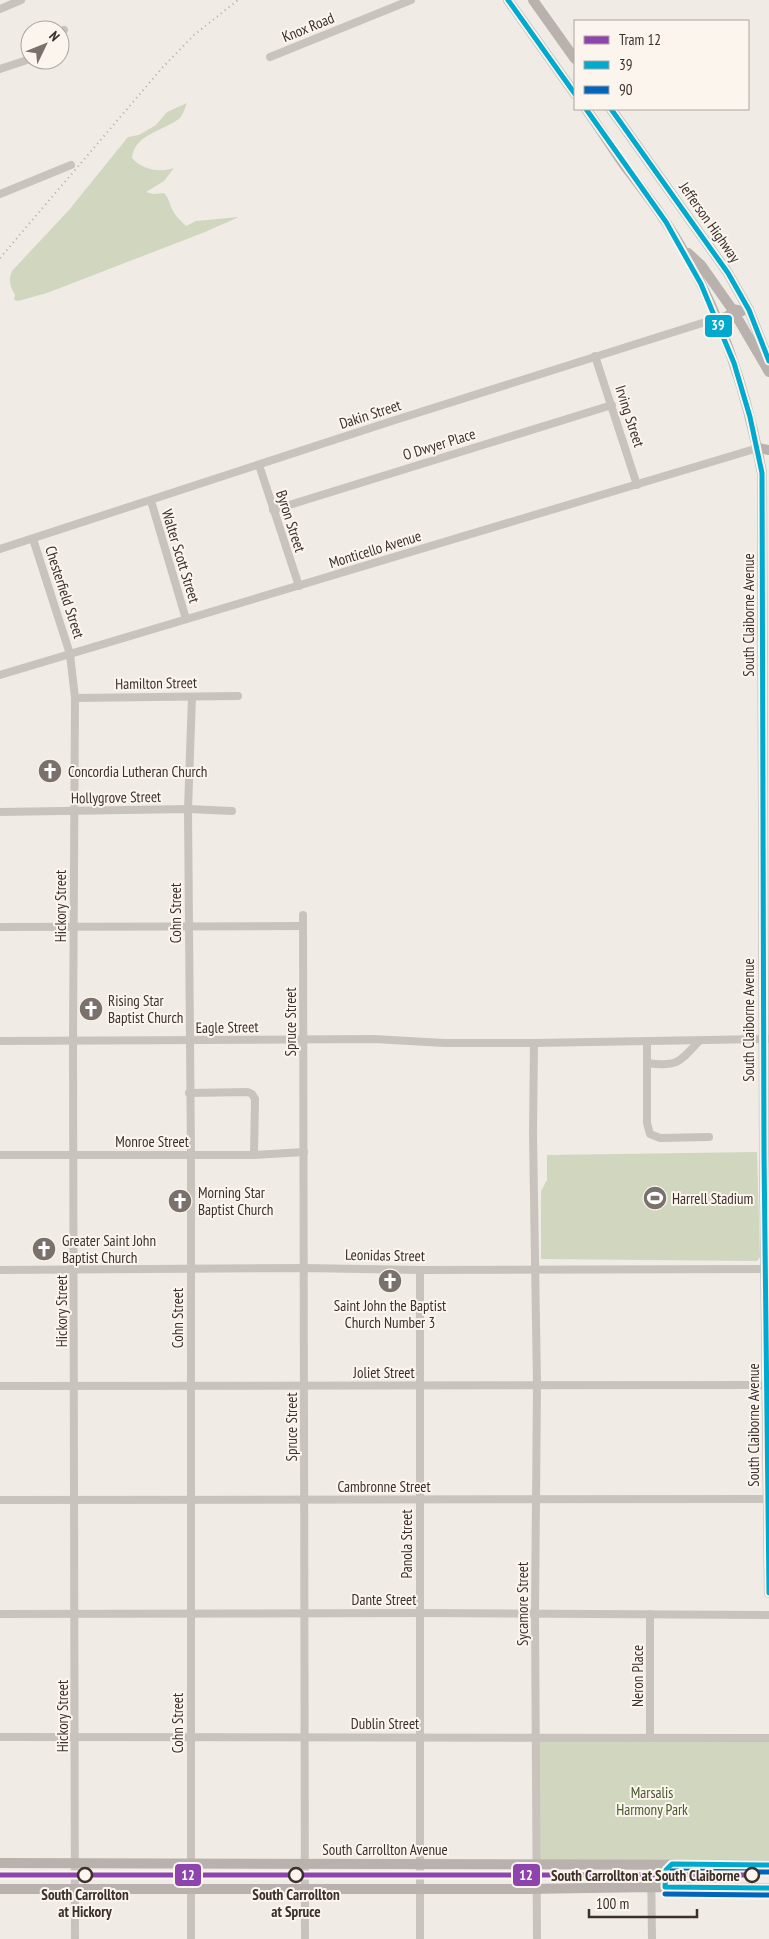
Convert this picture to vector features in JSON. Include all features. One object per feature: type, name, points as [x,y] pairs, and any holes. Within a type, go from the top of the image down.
[{"type":"main road","points":[[508,0],[574,93]]},
{"type":"main road","points":[[533,0],[574,59]]},
{"type":"main road","points":[[587,110],[668,225],[683,250],[717,317],[735,364],[758,448],[769,450]]},
{"type":"main road","name":"Jefferson Highway","points":[[612,110],[728,273],[769,361]]},
{"type":"main road","points":[[683,250],[701,265],[732,309],[746,311]]},
{"type":"main road","points":[[730,314],[738,319],[769,372]]},
{"type":"main road","name":"South Claiborne Avenue","points":[[758,448],[763,482],[766,580],[766,1154],[769,1593]]},
{"type":"main road","name":"South Carrollton Avenue","points":[[0,1863],[769,1865]]},
{"type":"main road","points":[[666,1887],[666,1870],[672,1864]]},
{"type":"main road","points":[[0,1889],[536,1889],[651,1886],[769,1888]]},
{"type":"street","points":[[0,9],[21,0]]},
{"type":"street","name":"Knox Road","points":[[270,57],[411,0]]},
{"type":"street","points":[[0,69],[20,62]]},
{"type":"street","points":[[0,194],[70,165]]},
{"type":"street","name":"Dakin Street","points":[[0,549],[717,317],[746,311]]},
{"type":"street","name":"Irving Street","points":[[595,356],[637,485]]},
{"type":"street","name":"O Dwyer Place","points":[[273,510],[612,405]]},
{"type":"street","name":"Monticello Avenue","points":[[0,675],[758,448]]},
{"type":"street","name":"Byron Street","points":[[258,465],[298,586]]},
{"type":"street","name":"Walter Scott Street","points":[[151,501],[186,619]]},
{"type":"street","name":"Chesterfield Street","points":[[33,539],[70,654]]},
{"type":"street","name":"Hickory Street","points":[[70,654],[75,698],[73,1041],[76,1939]]},
{"type":"street","name":"Hamilton Street","points":[[75,698],[238,696]]},
{"type":"street","name":"Cohn Street","points":[[191,1939],[191,1155],[188,809],[192,697]]},
{"type":"street","name":"Hollygrove Street","points":[[0,812],[188,809],[232,811]]},
{"type":"street","name":"Spruce Street","points":[[303,915],[306,1939]]},
{"type":"street","points":[[0,926],[303,926]]},
{"type":"street","name":"Eagle Street","points":[[0,1041],[374,1039],[444,1043],[534,1043],[766,1039]]},
{"type":"street","points":[[647,1041],[646,1123],[650,1134],[660,1138],[709,1136]]},
{"type":"street","points":[[647,1063],[675,1064],[699,1041]]},
{"type":"street","name":"Sycamore Street","points":[[534,1043],[533,1134],[537,1386],[535,1614],[537,1939]]},
{"type":"street","points":[[189,1093],[248,1092],[253,1095],[254,1154]]},
{"type":"street","name":"Monroe Street","points":[[0,1155],[191,1155],[304,1152]]},
{"type":"street","name":"Leonidas Street","points":[[0,1270],[304,1268],[420,1270],[768,1269]]},
{"type":"street","name":"Panola Street","points":[[420,1270],[420,1939]]},
{"type":"street","name":"Joliet Street","points":[[0,1386],[768,1385]]},
{"type":"street","name":"Cambronne Street","points":[[0,1500],[769,1499]]},
{"type":"street","name":"Dante Street","points":[[0,1614],[419,1613],[769,1615]]},
{"type":"street","name":"Neron Place","points":[[650,1614],[650,1738]]},
{"type":"street","name":"Dublin Street","points":[[0,1737],[769,1738]]},
{"type":"street","points":[[651,1864],[652,1939]]},
{"type":"green space","points":[[187,103],[180,118],[144,138],[134,150],[132,158],[146,168],[163,170],[174,168],[164,181],[146,192],[153,194],[164,193],[175,214],[186,226],[196,221],[239,217],[47,293],[18,301],[14,300],[15,295],[10,281],[12,271],[69,210],[128,137],[139,135],[156,125],[167,112]]},
{"type":"green space","name":"Harrell Stadium","points":[[757,1152],[760,1257],[757,1261],[541,1259],[541,1191],[547,1180],[547,1155]]},
{"type":"green space","name":"Marsalis Harmony Park","points":[[536,1737],[769,1738],[769,1865],[536,1864]]},
{"type":"railway","points":[[0,258],[162,68],[194,35],[238,0]]},
{"type":"tram line","name":"12","points":[[0,1875],[752,1875]]},
{"type":"transit line","name":"39","points":[[508,0],[574,93]]},
{"type":"transit line","name":"39","points":[[587,110],[666,222],[701,284],[734,363],[750,417],[762,473],[764,1154],[769,1593]]},
{"type":"transit line","name":"39","points":[[612,110],[728,273],[749,310],[769,361]]},
{"type":"transit line","name":"39","points":[[769,1865],[672,1864],[666,1870],[665,1887],[769,1888]]},
{"type":"transit line","name":"90","points":[[672,1871],[769,1872]]},
{"type":"transit line","name":"90","points":[[665,1894],[769,1895]]},
{"type":"place","name":"Concordia Lutheran Church","points":[[50,771]]},
{"type":"place","name":"Rising Star Baptist Church","points":[[91,1009]]},
{"type":"place","name":"Harrell Stadium","points":[[655,1198]]},
{"type":"place","name":"Morning Star Baptist Church","points":[[180,1201]]},
{"type":"place","name":"Greater Saint John Baptist Church","points":[[44,1249]]},
{"type":"place","name":"Saint John the Baptist Church Number 3","points":[[390,1281]]},
{"type":"place","name":"South Carrollton at Hickory","points":[[85,1875]]},
{"type":"place","name":"South Carrollton at Spruce","points":[[296,1875]]},
{"type":"place","name":"South Carrollton at South Claiborne","points":[[752,1875]]}]
